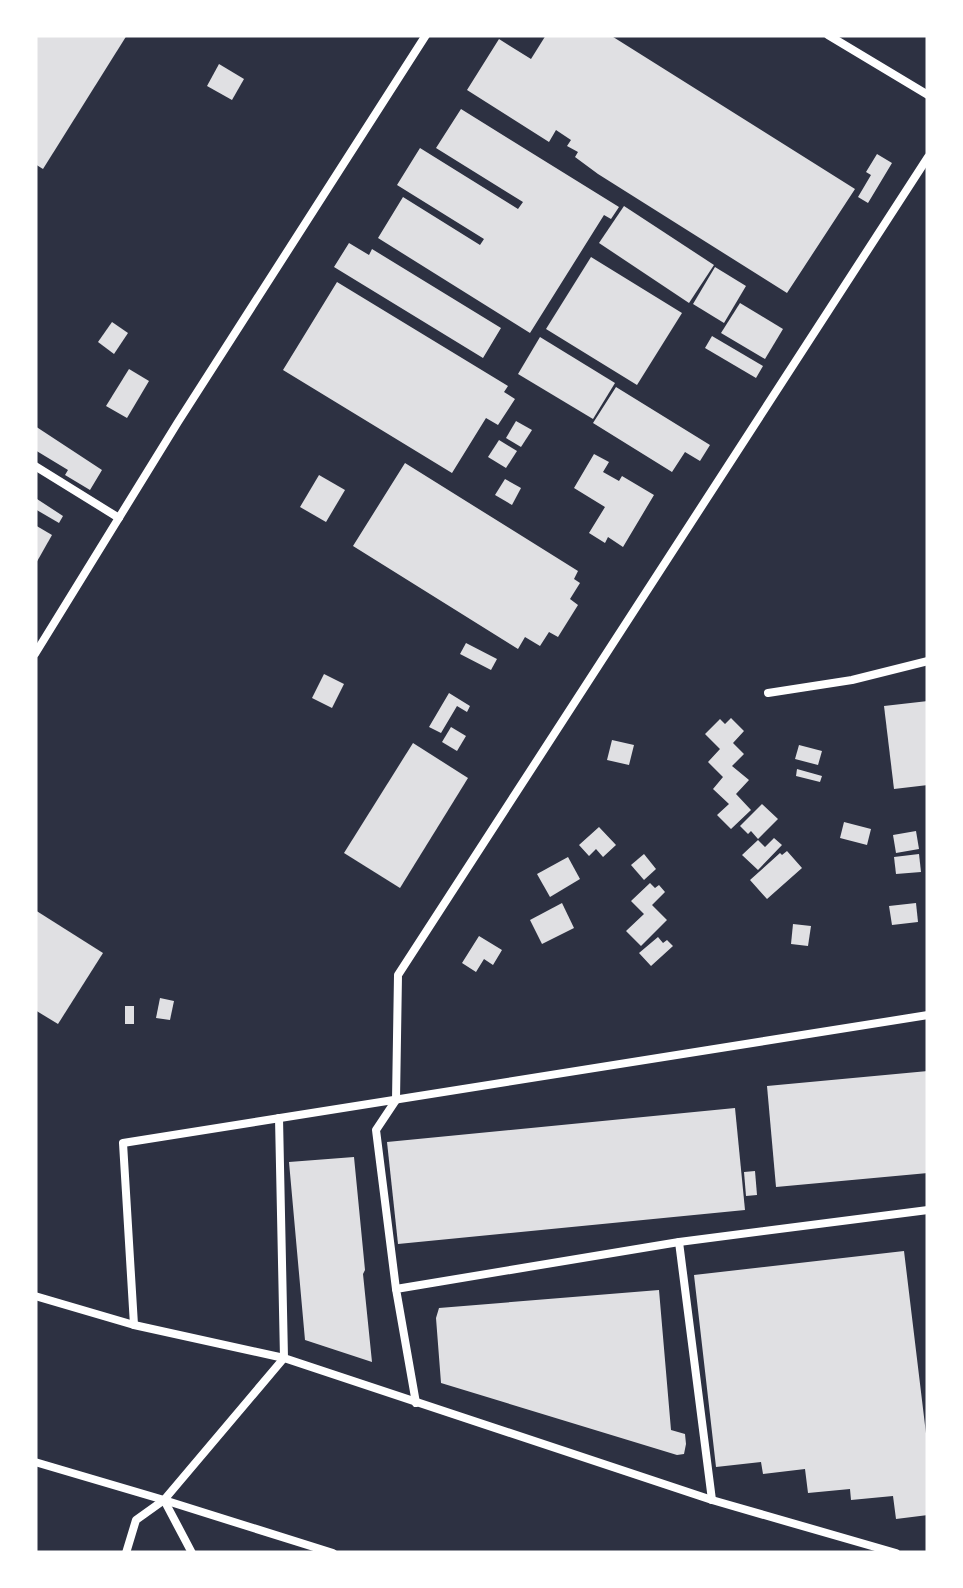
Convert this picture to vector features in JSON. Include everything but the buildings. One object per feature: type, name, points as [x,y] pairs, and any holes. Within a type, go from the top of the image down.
[{"type":"street","points":[[35,654],[426,35]]},
{"type":"street","points":[[828,35],[928,95]]},
{"type":"street","points":[[416,1403],[396,1289],[376,1130],[396,1100],[398,975],[928,157]]},
{"type":"street","points":[[35,466],[119,518]]},
{"type":"street","points":[[768,693],[852,680],[928,661]]},
{"type":"street","points":[[134,1326],[123,1143],[928,1015]]},
{"type":"street","points":[[126,1553],[136,1520],[164,1500],[284,1358],[279,1118]]},
{"type":"street","points":[[396,1289],[679,1242],[928,1210]]},
{"type":"street","points":[[679,1242],[712,1500]]},
{"type":"street","points":[[35,1296],[134,1326],[284,1358],[712,1500],[896,1553]]},
{"type":"street","points":[[35,1462],[333,1553]]},
{"type":"street","points":[[164,1500],[192,1553]]}]
